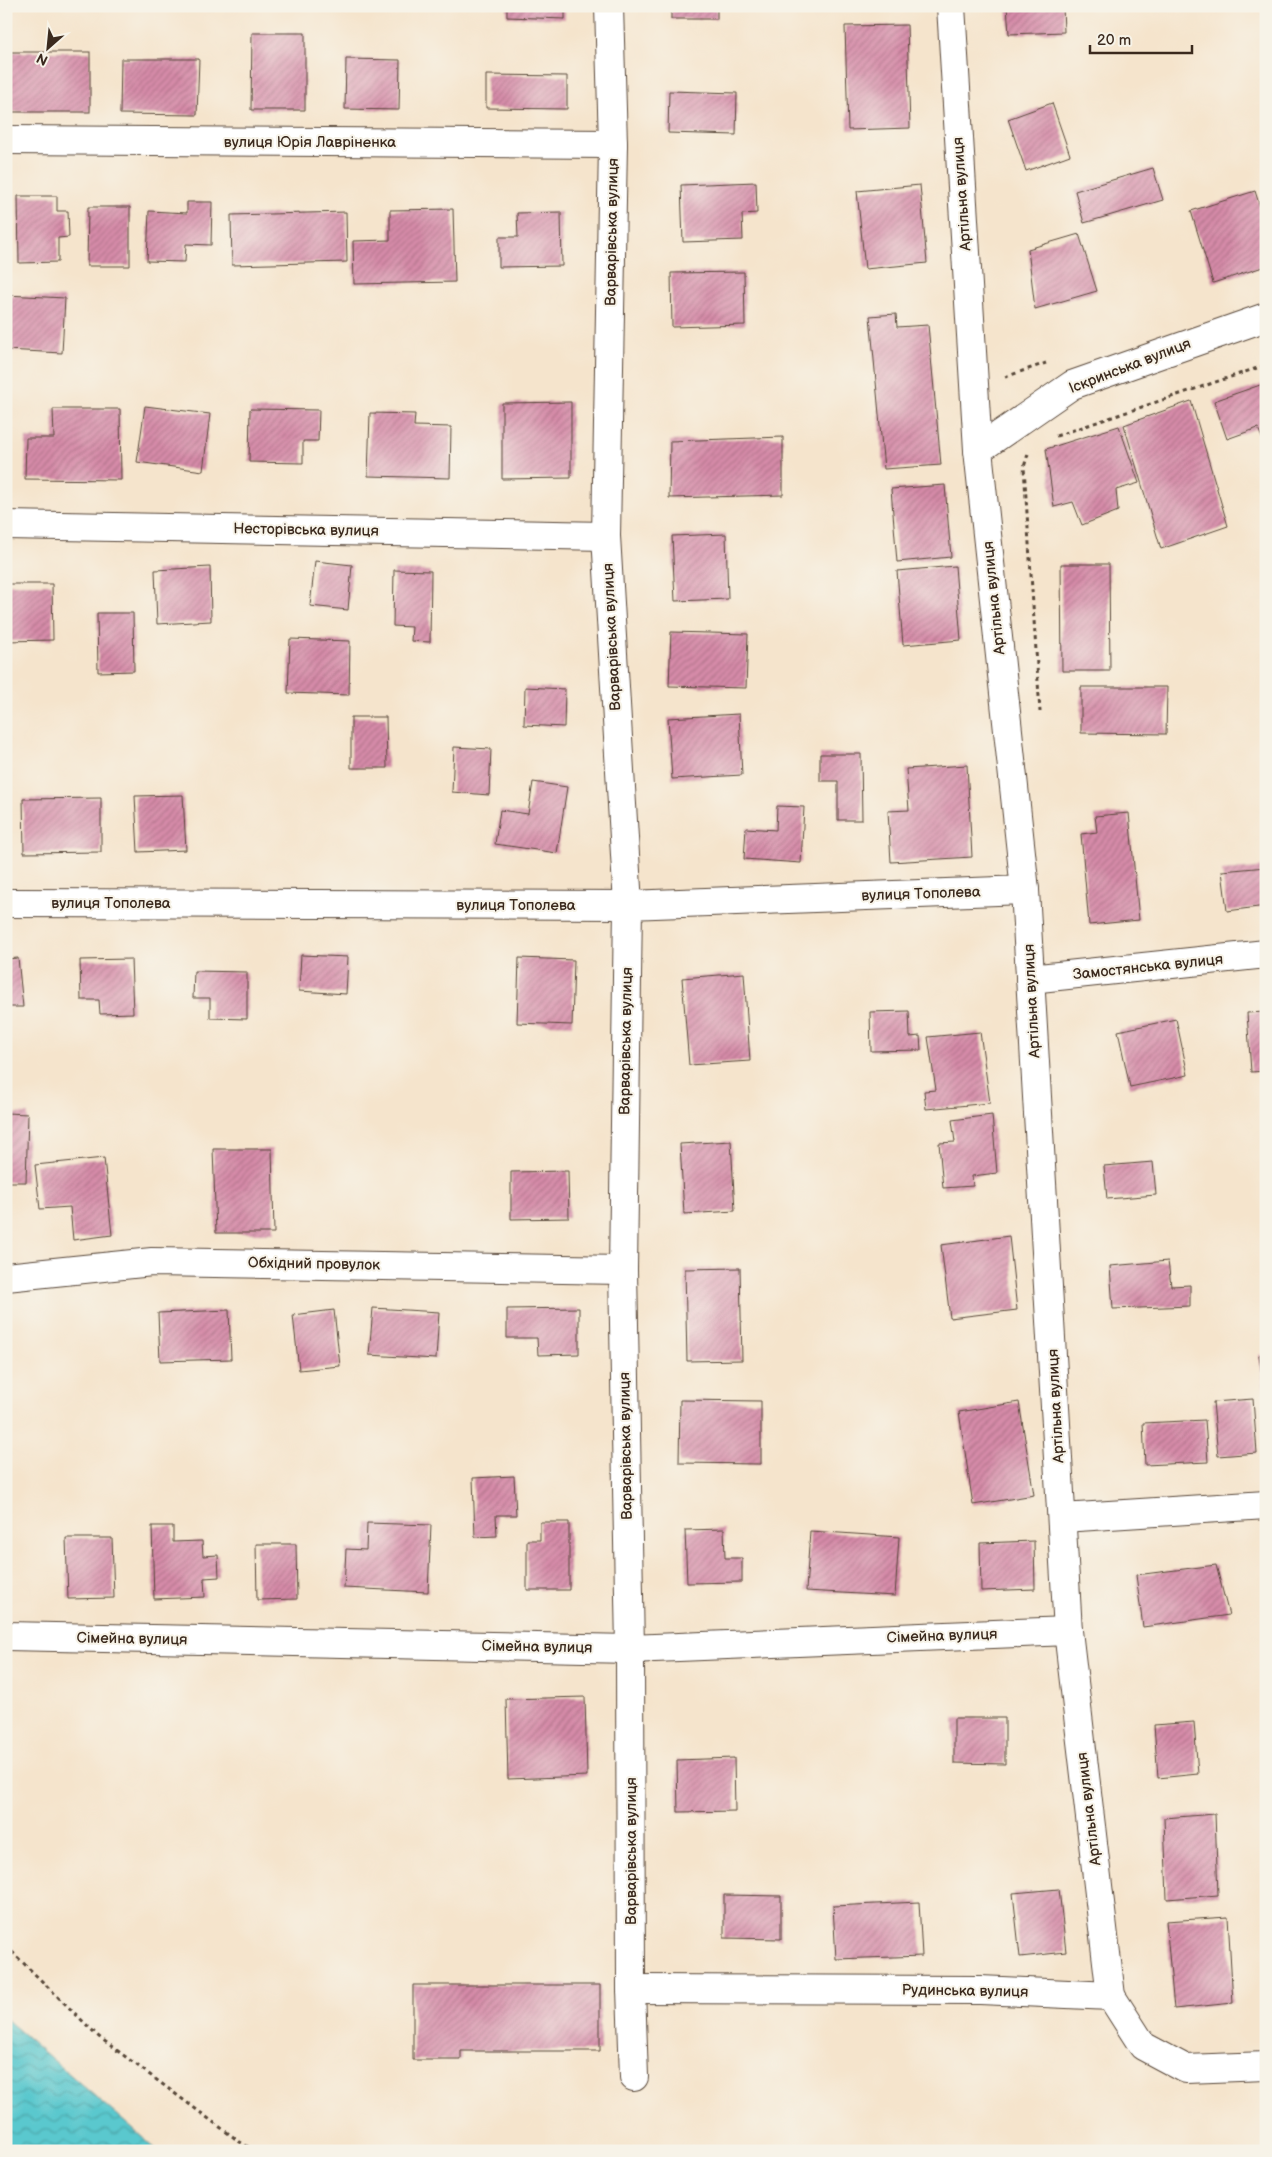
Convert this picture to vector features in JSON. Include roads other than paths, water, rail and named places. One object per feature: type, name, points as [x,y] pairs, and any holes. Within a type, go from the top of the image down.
[{"type":"street","name":"Варварівська вулиця","points":[[609,6],[613,144],[606,536],[628,905],[623,1270],[630,1649],[631,1989],[634,2077]]},
{"type":"street","name":"Артільна вулиця","points":[[951,6],[978,450],[1025,890],[1068,1631],[1112,1996]]},
{"type":"street","name":"вулиця Юрія Лавріненка","points":[[6,140],[613,144]]},
{"type":"street","name":"Іскринська вулиця","points":[[978,450],[1072,385],[1266,317]]},
{"type":"street","name":"Несторівська вулиця","points":[[6,525],[606,536]]},
{"type":"street","name":"вулиця Тополева","points":[[6,903],[628,905],[1025,890]]},
{"type":"street","name":"Замостянська вулиця","points":[[1030,980],[1266,954]]},
{"type":"street","name":"Обхідний провулок","points":[[6,1277],[152,1262],[623,1270]]},
{"type":"street","points":[[1062,1518],[1266,1505]]},
{"type":"street","name":"Сімейна вулиця","points":[[6,1636],[630,1649],[1068,1631]]},
{"type":"street","name":"Рудинська вулиця","points":[[631,1989],[980,1990],[1112,1996]]},
{"type":"street","points":[[1112,1996],[1143,2046],[1186,2069],[1266,2066]]},
{"type":"water","points":[[6,2019],[158,2151],[6,2151]]}]
